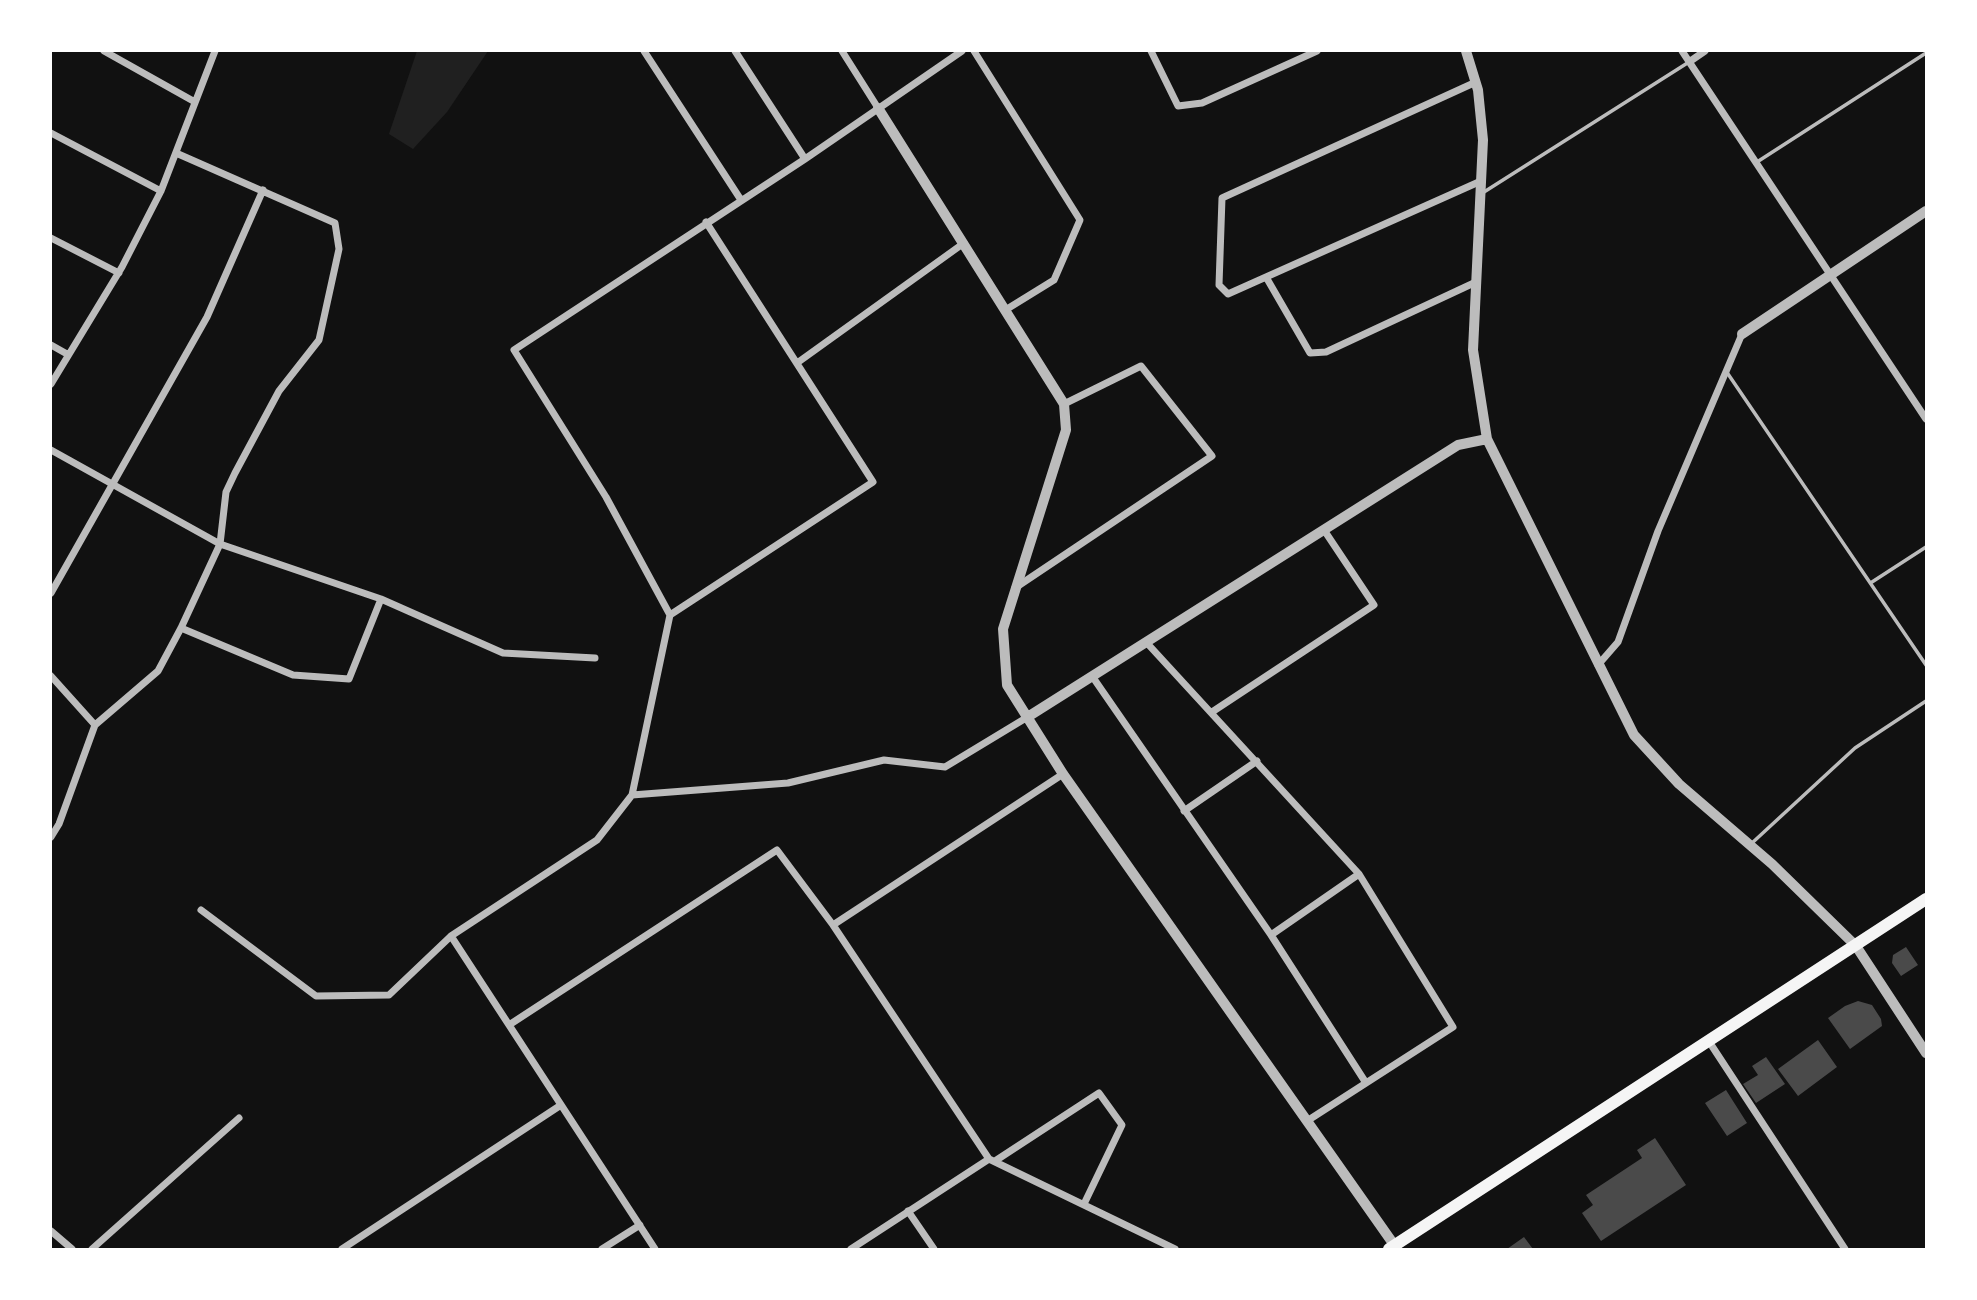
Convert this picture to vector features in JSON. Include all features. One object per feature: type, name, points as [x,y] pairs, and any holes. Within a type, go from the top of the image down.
[{"type":"highway","points":[[1394,1248],[1926,899]]},
{"type":"street","points":[[104,51],[123,55],[195,102]]},
{"type":"street","points":[[51,384],[119,272],[161,191],[215,51]]},
{"type":"street","points":[[644,51],[741,200]]},
{"type":"street","points":[[735,51],[805,159]]},
{"type":"street","points":[[842,51],[1007,309],[1064,404],[1066,430],[1003,629],[1007,685],[1063,774],[1394,1248]]},
{"type":"street","points":[[201,910],[316,996],[388,995],[451,936],[597,840],[632,794],[670,615],[606,497],[514,350],[805,159],[962,51]]},
{"type":"street","points":[[974,51],[1080,220],[1054,280],[1007,309]]},
{"type":"street","points":[[1151,51],[1178,106],[1202,103],[1317,51]]},
{"type":"street","points":[[1466,51],[1475,82],[1483,140],[1473,350],[1488,439],[1634,735],[1679,784],[1749,845],[1856,946],[1926,1053]]},
{"type":"street","points":[[1682,51],[1926,419]]},
{"type":"street","points":[[1689,62],[1705,51]]},
{"type":"street","points":[[1475,82],[1222,198],[1219,285],[1228,294],[1481,181]]},
{"type":"street","points":[[51,133],[161,191]]},
{"type":"street","points":[[51,837],[95,725],[158,671],[181,628],[220,544],[226,492],[235,473],[279,391],[319,340],[339,248],[335,223],[176,153]]},
{"type":"street","points":[[51,593],[207,317],[263,190]]},
{"type":"street","points":[[1598,665],[1618,642],[1658,531],[1724,369],[1742,334],[1926,211]]},
{"type":"street","points":[[670,615],[873,482],[706,222]]},
{"type":"street","points":[[51,238],[119,272]]},
{"type":"street","points":[[797,363],[964,243]]},
{"type":"street","points":[[1266,277],[1310,353],[1326,352],[1476,282]]},
{"type":"street","points":[[51,345],[68,354]]},
{"type":"street","points":[[1014,589],[1212,456],[1140,366],[1064,404]]},
{"type":"street","points":[[632,794],[788,783],[884,761],[945,767],[1458,445],[1488,439]]},
{"type":"street","points":[[51,450],[220,544],[381,599],[503,653],[594,658]]},
{"type":"street","points":[[1212,712],[1374,605],[1324,530]]},
{"type":"street","points":[[181,628],[293,675],[349,679],[381,599]]},
{"type":"street","points":[[1146,642],[1359,874],[1453,1027],[1307,1121]]},
{"type":"street","points":[[51,676],[95,725]]},
{"type":"street","points":[[1092,676],[1271,935],[1366,1083]]},
{"type":"street","points":[[1184,811],[1257,761]]},
{"type":"street","points":[[833,925],[1063,774]]},
{"type":"street","points":[[51,815],[58,824]]},
{"type":"street","points":[[509,1025],[777,850],[833,925],[992,1160],[1175,1249]]},
{"type":"street","points":[[1271,935],[1359,874]]},
{"type":"street","points":[[451,936],[655,1249]]},
{"type":"street","points":[[1708,1040],[1845,1249]]},
{"type":"street","points":[[850,1249],[1099,1093],[1122,1125],[1084,1204]]},
{"type":"street","points":[[342,1249],[561,1105]]},
{"type":"street","points":[[92,1249],[239,1118]]},
{"type":"street","points":[[908,1211],[934,1249]]},
{"type":"street","points":[[601,1249],[639,1225]]},
{"type":"street","points":[[51,1231],[72,1249]]},
{"type":"lane","points":[[1757,162],[1926,53]]},
{"type":"lane","points":[[1480,195],[1689,62]]},
{"type":"lane","points":[[1724,369],[1872,582],[1926,665]]},
{"type":"lane","points":[[1872,582],[1926,547]]},
{"type":"lane","points":[[1749,845],[1856,748],[1926,701]]},
{"type":"shaded area","points":[[417,51],[488,51],[447,112],[413,149],[389,134]]},
{"type":"building","points":[[1906,947],[1918,965],[1901,976],[1892,963],[1893,955]]},
{"type":"building","points":[[1858,1001],[1872,1005],[1881,1019],[1882,1026],[1850,1049],[1828,1018]]},
{"type":"building","points":[[1818,1040],[1837,1067],[1798,1096],[1778,1069]]},
{"type":"building","points":[[1766,1057],[1785,1084],[1756,1103],[1743,1084],[1758,1075],[1752,1066]]},
{"type":"building","points":[[1726,1090],[1747,1123],[1727,1136],[1705,1103]]},
{"type":"building","points":[[1655,1138],[1686,1185],[1601,1241],[1582,1213],[1593,1205],[1586,1195],[1642,1158],[1637,1150]]},
{"type":"building","points":[[1524,1237],[1533,1249],[1507,1249]]}]
